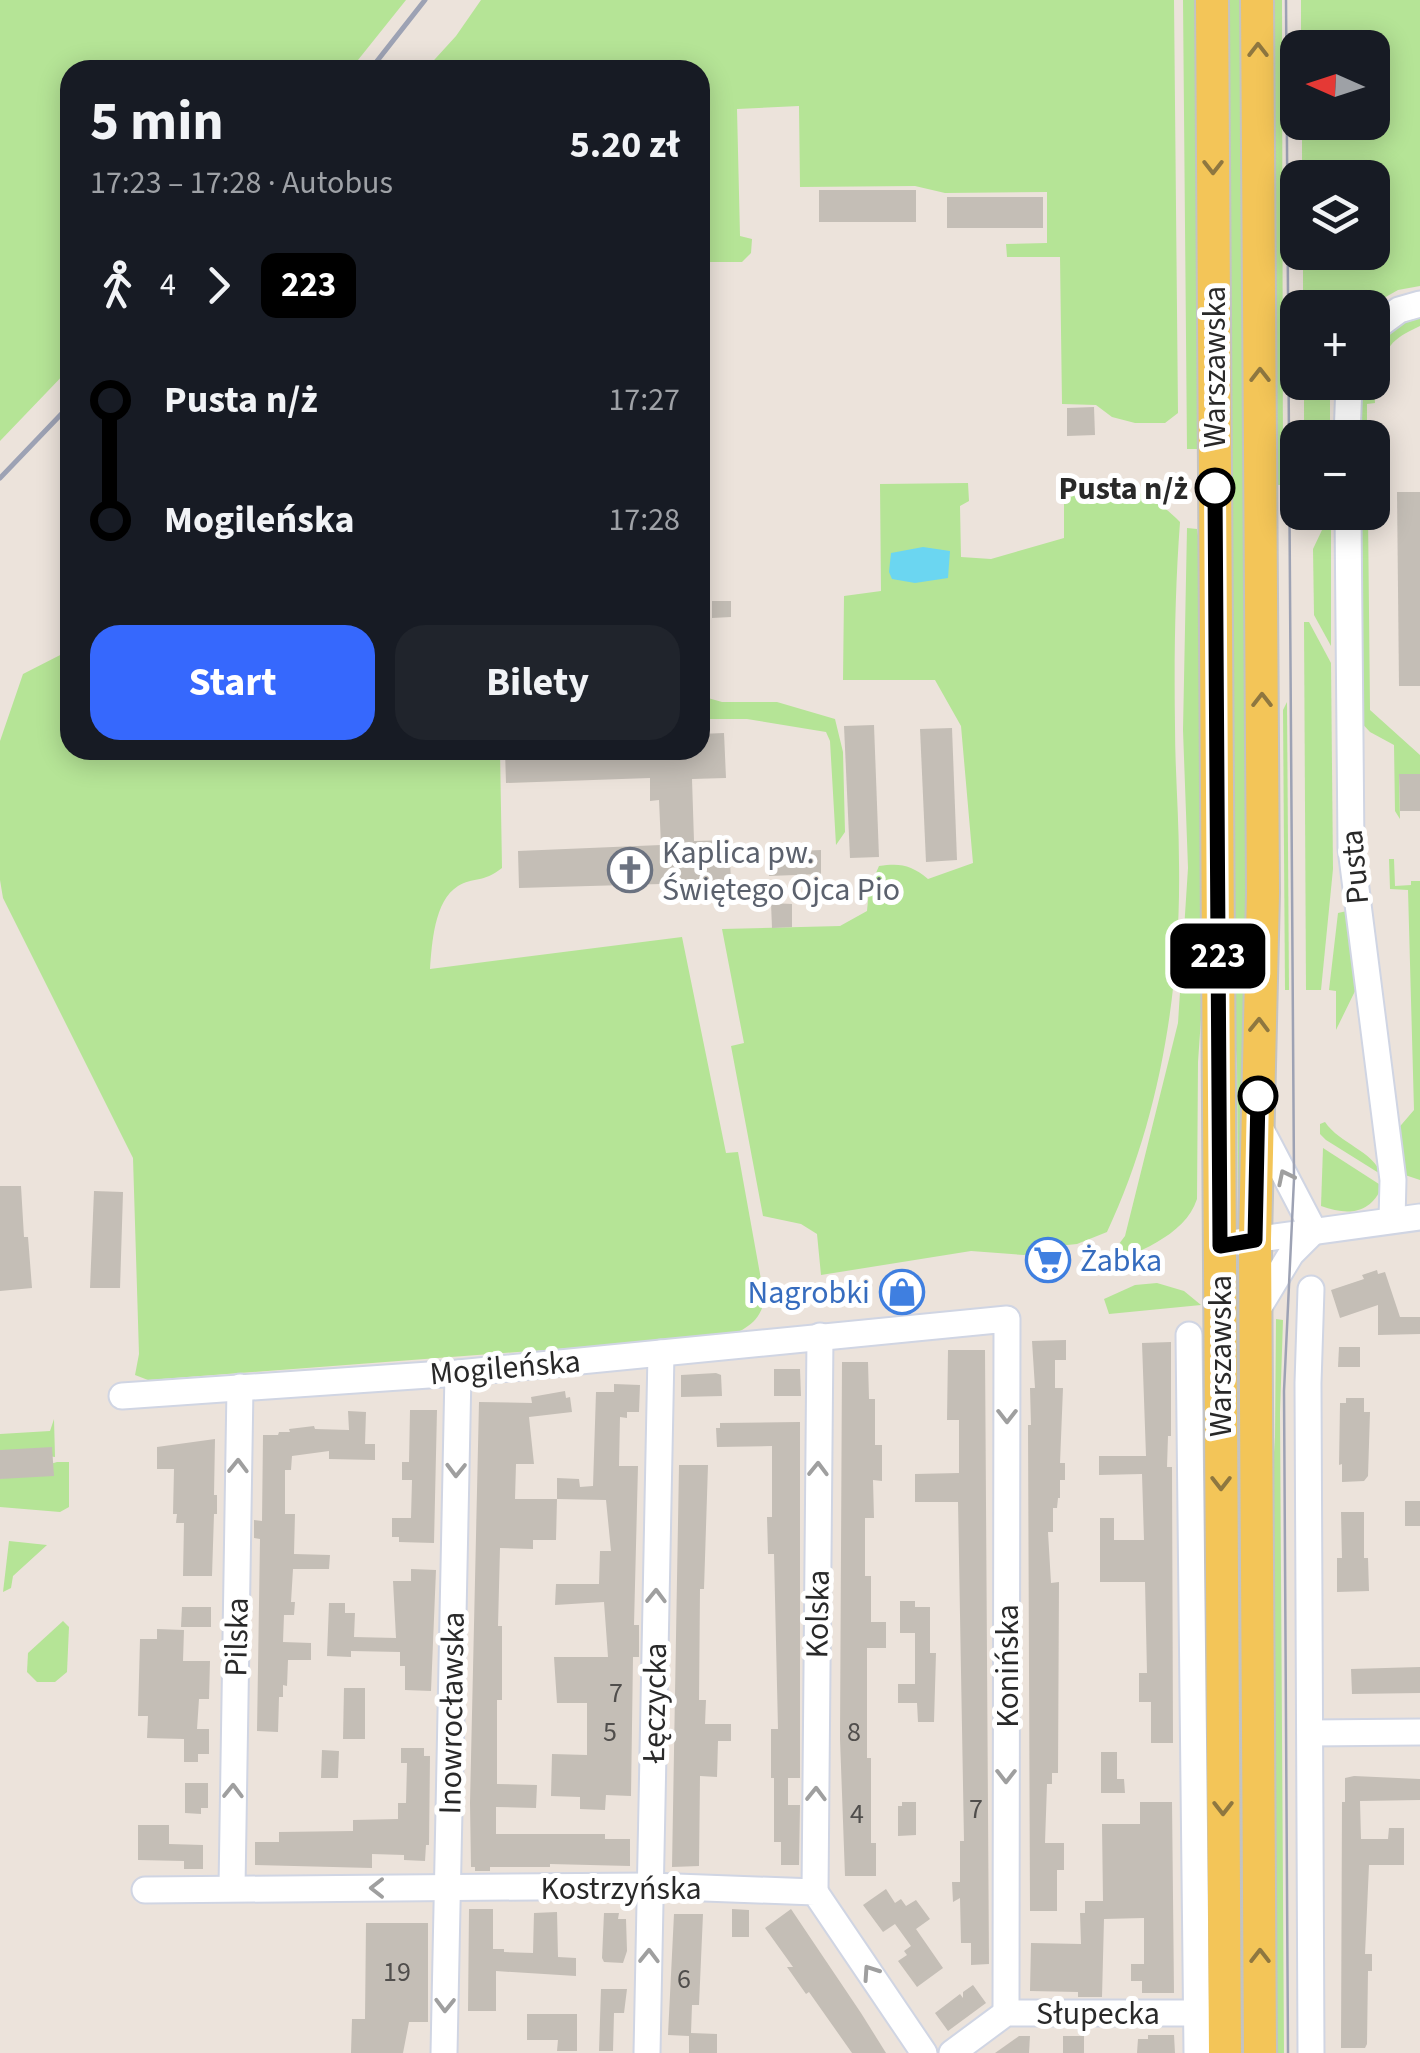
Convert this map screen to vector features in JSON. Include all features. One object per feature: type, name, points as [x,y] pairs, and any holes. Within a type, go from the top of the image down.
[{"type":"main road","name":"Warszawska","points":[[1212,0],[1225,2053]]},
{"type":"main road","name":"Warszawska","points":[[1257,0],[1263,893],[1255,1240],[1260,2053]]},
{"type":"street","points":[[1390,316],[1420,304]]},
{"type":"street","name":"Pusta","points":[[1348,530],[1351,849],[1392,1180],[1392,1220]]},
{"type":"street","name":"Warszawska","points":[[1258,1122],[1314,1231]]},
{"type":"street","points":[[1220,1246],[1420,1217]]},
{"type":"street","points":[[1256,1312],[1283,1266],[1314,1231]]},
{"type":"street","points":[[1311,2053],[1308,1384],[1312,1290]]},
{"type":"street","name":"Mogileńska","points":[[122,1396],[458,1373],[1007,1318]]},
{"type":"street","name":"Konińska","points":[[1006,2012],[1007,1318]]},
{"type":"street","name":"Warszawska","points":[[1188,1335],[1197,2053]]},
{"type":"street","name":"Kolska","points":[[815,1892],[820,1336]]},
{"type":"street","name":"Łęczycka","points":[[646,2053],[661,1352]]},
{"type":"street","name":"Inowrocławska","points":[[444,2053],[458,1373]]},
{"type":"street","name":"Pilska","points":[[232,1888],[240,1386]]},
{"type":"street","points":[[1310,1732],[1420,1732]]},
{"type":"street","name":"Kostrzyńska","points":[[145,1890],[650,1886],[815,1892]]},
{"type":"street","points":[[815,1892],[924,2053]]},
{"type":"street","name":"Słupecka","points":[[952,2053],[1006,2012],[1197,2013]]},
{"type":"green space","points":[[0,0],[406,0],[358,60],[60,60],[60,378],[0,441]]},
{"type":"green space","points":[[481,0],[1174,0],[1178,413],[1165,423],[1135,423],[1112,417],[1096,405],[1062,404],[1060,257],[1007,257],[1006,244],[1047,243],[1047,192],[945,193],[915,186],[800,187],[799,106],[737,109],[740,236],[752,239],[751,253],[742,262],[710,262],[710,60],[434,60]]},
{"type":"green space","points":[[1183,0],[1196,0],[1197,349],[1204,357],[1197,449],[1187,449]]},
{"type":"green space","points":[[1221,0],[1248,0],[1251,583],[1242,1198],[1238,1194],[1237,1064],[1228,942]]},
{"type":"green space","points":[[1267,0],[1282,0],[1283,420],[1280,485],[1274,485]]},
{"type":"green space","points":[[1301,0],[1420,0],[1420,286],[1390,295],[1390,290],[1303,290],[1303,270],[1390,270],[1390,160],[1302,160],[1302,140],[1390,140],[1390,30],[1301,30]]},
{"type":"green space","points":[[1420,314],[1420,326],[1390,346],[1390,328]]},
{"type":"green space","points":[[1304,400],[1330,400],[1330,420],[1304,420]]},
{"type":"green space","points":[[1357,400],[1375,400],[1367,404],[1367,420],[1357,420]]},
{"type":"green space","points":[[1070,482],[1130,489],[1155,501],[1180,522],[1175,650],[1179,863],[1176,958],[1164,1052],[1141,1144],[1107,1232],[1077,1244],[1024,1255],[971,1251],[821,1275],[817,1234],[801,1224],[763,1216],[731,1046],[744,1043],[722,929],[840,926],[867,911],[869,889],[879,866],[905,866],[928,879],[973,863],[961,726],[935,680],[843,680],[844,596],[881,591],[880,484],[968,483],[969,501],[960,506],[961,557],[991,559],[1064,538],[1064,486]]},
{"type":"green space","points":[[1187,528],[1197,529],[1203,567],[1205,961],[1198,1062],[1197,1199],[1182,1224],[1170,1234],[1100,1269],[1125,1236],[1178,1023],[1188,868],[1183,730]]},
{"type":"green space","points":[[1322,530],[1331,530],[1331,646],[1314,615],[1313,549]]},
{"type":"green space","points":[[1356,530],[1368,530],[1370,710],[1420,755],[1420,774],[1399,775],[1400,819],[1395,811],[1394,745],[1370,732],[1357,718]]},
{"type":"green space","points":[[1304,622],[1309,622],[1331,663],[1333,869],[1321,990],[1306,990]]},
{"type":"green space","points":[[60,655],[60,760],[500,760],[502,868],[463,883],[450,893],[439,912],[430,969],[682,937],[726,1153],[738,1152],[764,1296],[761,1311],[753,1322],[729,1336],[148,1380],[135,1375],[139,1354],[133,1158],[3,898],[0,880],[0,741],[23,674]]},
{"type":"green space","points":[[710,699],[777,702],[835,719],[843,752],[845,832],[836,845],[830,741],[826,732],[747,719],[710,719]]},
{"type":"green space","points":[[1287,702],[1289,990],[1285,990],[1283,710]]},
{"type":"green space","points":[[1389,859],[1394,859],[1395,886],[1420,881],[1420,1180],[1402,1174],[1396,1131],[1414,1110],[1408,890],[1390,889]]},
{"type":"green space","points":[[1347,911],[1357,987],[1336,1030],[1336,991],[1329,990],[1338,913]]},
{"type":"green space","points":[[1325,1122],[1371,1159],[1382,1175],[1326,1140],[1320,1134],[1320,1124]]},
{"type":"green space","points":[[1323,1148],[1382,1186],[1372,1202],[1349,1211],[1321,1206]]},
{"type":"green space","points":[[1157,1283],[1184,1291],[1201,1305],[1109,1314],[1104,1299],[1135,1285]]},
{"type":"green space","points":[[1276,1319],[1283,1320],[1280,1412],[1284,2053],[1270,2053],[1266,1577],[1275,1437]]},
{"type":"green space","points":[[1230,1321],[1237,1321],[1238,1448],[1247,1572],[1250,2053],[1234,2053]]},
{"type":"green space","points":[[54,1419],[55,1457],[0,1450],[0,1434],[50,1431]]},
{"type":"green space","points":[[69,1462],[69,1507],[60,1512],[0,1507],[0,1479]]},
{"type":"green space","points":[[9,1541],[47,1545],[13,1576],[11,1588],[3,1592]]},
{"type":"green space","points":[[63,1621],[69,1627],[67,1672],[55,1682],[37,1682],[27,1672],[28,1653]]},
{"type":"water","points":[[923,547],[950,551],[948,578],[915,583],[892,579],[891,553]]},
{"type":"building","points":[[819,190],[916,190],[916,222],[819,222]]},
{"type":"building","points":[[947,197],[1043,197],[1043,228],[947,228]]},
{"type":"building","points":[[1094,407],[1095,435],[1067,436],[1067,408]]},
{"type":"building","points":[[1397,492],[1420,492],[1420,686],[1399,686]]},
{"type":"building","points":[[712,601],[731,601],[731,617],[712,618]]},
{"type":"building","points":[[874,725],[879,857],[850,858],[844,726]]},
{"type":"building","points":[[952,728],[957,860],[926,862],[920,729]]},
{"type":"building","points":[[724,733],[726,778],[692,779],[694,841],[729,840],[731,882],[519,888],[518,851],[661,845],[659,800],[650,801],[650,778],[506,783],[505,760],[710,760],[710,734]]},
{"type":"building","points":[[1399,774],[1420,774],[1420,811],[1400,811]]},
{"type":"building","points":[[799,847],[799,851],[821,850],[821,874],[769,876],[768,848]]},
{"type":"building","points":[[771,903],[792,904],[792,927],[772,928]]},
{"type":"building","points":[[0,1186],[21,1186],[32,1288],[0,1291]]},
{"type":"building","points":[[94,1191],[123,1192],[120,1288],[90,1288]]},
{"type":"building","points":[[1058,1247],[1063,1264],[1031,1274],[1025,1257]]},
{"type":"building","points":[[1377,1270],[1378,1274],[1385,1272],[1400,1317],[1420,1317],[1420,1334],[1378,1335],[1378,1305],[1340,1318],[1331,1290],[1364,1279],[1362,1275]]},
{"type":"building","points":[[1066,1340],[1066,1360],[1055,1360],[1055,1388],[1063,1388],[1060,1463],[1065,1463],[1065,1480],[1060,1480],[1060,1498],[1057,1508],[1053,1508],[1053,1532],[1048,1532],[1051,1583],[1059,1582],[1058,1773],[1052,1773],[1052,1784],[1047,1784],[1045,1843],[1064,1843],[1064,1870],[1057,1870],[1057,1911],[1030,1911],[1028,1425],[1030,1388],[1035,1388],[1032,1341]]},
{"type":"building","points":[[1171,1342],[1171,1436],[1167,1467],[1172,1467],[1173,1743],[1151,1743],[1151,1702],[1139,1702],[1139,1673],[1147,1673],[1145,1582],[1100,1582],[1100,1518],[1114,1518],[1114,1540],[1144,1540],[1142,1474],[1099,1475],[1099,1456],[1146,1456],[1142,1343]]},
{"type":"building","points":[[1339,1347],[1360,1347],[1360,1367],[1338,1367]]},
{"type":"building","points":[[948,1350],[985,1350],[989,1964],[971,1965],[971,1943],[961,1943],[960,1898],[953,1902],[952,1882],[960,1882],[960,1841],[964,1841],[958,1502],[915,1502],[915,1474],[959,1473],[959,1420],[947,1420]]},
{"type":"building","points":[[842,1362],[868,1362],[869,1399],[875,1399],[875,1445],[882,1445],[882,1481],[873,1480],[874,1518],[865,1518],[865,1576],[871,1576],[871,1622],[886,1622],[886,1648],[867,1648],[867,1758],[871,1758],[871,1843],[876,1843],[876,1876],[845,1876],[840,1739]]},
{"type":"building","points":[[774,1369],[800,1369],[801,1396],[774,1396]]},
{"type":"building","points":[[681,1375],[721,1375],[722,1396],[681,1397]]},
{"type":"building","points":[[614,1384],[640,1385],[639,1412],[627,1412],[627,1418],[620,1417],[619,1466],[638,1466],[634,1625],[639,1625],[639,1657],[633,1657],[631,1796],[606,1795],[605,1810],[580,1809],[580,1797],[551,1796],[552,1754],[587,1755],[587,1703],[557,1703],[554,1657],[608,1657],[604,1602],[555,1605],[556,1584],[599,1584],[600,1551],[611,1551],[606,1500],[557,1499],[557,1478],[579,1479],[580,1487],[593,1486],[596,1392],[614,1392]]},
{"type":"building","points":[[565,1391],[566,1398],[570,1397],[572,1412],[529,1417],[534,1464],[516,1464],[515,1499],[557,1499],[556,1540],[533,1540],[533,1549],[500,1548],[498,1626],[502,1626],[502,1700],[497,1700],[497,1784],[537,1785],[536,1808],[496,1807],[496,1834],[605,1834],[605,1839],[630,1839],[630,1866],[550,1864],[475,1871],[471,1867],[470,1803],[479,1402],[532,1403],[531,1397]]},
{"type":"building","points":[[1346,1398],[1364,1398],[1364,1412],[1370,1412],[1368,1476],[1364,1481],[1342,1482],[1340,1403],[1346,1403]]},
{"type":"building","points":[[410,1410],[437,1410],[434,1543],[399,1542],[399,1537],[392,1537],[392,1518],[411,1518],[412,1480],[402,1480],[402,1462],[409,1462]]},
{"type":"building","points":[[348,1411],[366,1412],[365,1444],[375,1444],[375,1460],[329,1459],[329,1451],[292,1456],[291,1470],[285,1470],[285,1514],[295,1514],[294,1554],[330,1555],[329,1569],[293,1569],[294,1615],[284,1615],[283,1642],[311,1643],[311,1660],[288,1660],[287,1686],[283,1685],[283,1697],[279,1697],[278,1732],[257,1731],[260,1539],[254,1538],[254,1520],[262,1521],[263,1435],[314,1426],[349,1430]]},
{"type":"building","points":[[800,1422],[800,1778],[788,1778],[788,1805],[800,1805],[799,1865],[781,1865],[781,1842],[774,1842],[771,1778],[771,1729],[778,1729],[774,1554],[768,1554],[767,1517],[772,1517],[772,1446],[717,1447],[716,1428],[720,1428],[720,1423]]},
{"type":"building","points":[[215,1439],[217,1514],[212,1576],[183,1576],[184,1523],[176,1523],[177,1514],[173,1514],[174,1469],[157,1469],[157,1447]]},
{"type":"building","points":[[52,1447],[54,1476],[0,1479],[0,1450]]},
{"type":"building","points":[[679,1465],[708,1465],[704,1589],[700,1589],[699,1700],[706,1700],[705,1724],[731,1724],[731,1741],[718,1741],[717,1777],[700,1776],[699,1866],[672,1867]]},
{"type":"building","points":[[1405,1501],[1420,1501],[1420,1526],[1405,1526]]},
{"type":"building","points":[[1341,1512],[1364,1512],[1369,1591],[1337,1592],[1337,1558],[1342,1558]]},
{"type":"building","points":[[411,1569],[436,1570],[431,1691],[405,1690],[405,1666],[400,1666],[400,1652],[351,1651],[351,1657],[327,1656],[329,1603],[345,1603],[345,1613],[355,1613],[354,1637],[396,1638],[393,1581],[411,1581]]},
{"type":"building","points":[[900,1601],[930,1607],[930,1653],[936,1653],[934,1722],[918,1722],[917,1703],[898,1703],[898,1684],[915,1684],[915,1633],[900,1633]]},
{"type":"building","points":[[182,1607],[211,1607],[211,1627],[181,1627]]},
{"type":"building","points":[[157,1629],[184,1630],[183,1661],[210,1661],[209,1699],[199,1699],[197,1729],[209,1729],[209,1754],[198,1754],[198,1762],[184,1762],[184,1739],[147,1738],[148,1716],[138,1716],[140,1639],[157,1639]]},
{"type":"building","points":[[1420,1667],[1420,1693],[1352,1694],[1351,1669]]},
{"type":"building","points":[[344,1688],[365,1688],[365,1739],[343,1739]]},
{"type":"building","points":[[401,1748],[424,1748],[424,1756],[430,1756],[429,1845],[425,1861],[404,1860],[404,1855],[372,1854],[372,1868],[255,1865],[255,1842],[279,1842],[279,1832],[353,1831],[353,1820],[398,1819],[398,1803],[406,1803],[407,1763],[401,1763]]},
{"type":"building","points":[[322,1750],[339,1751],[338,1778],[321,1778]]},
{"type":"building","points":[[1101,1752],[1117,1752],[1117,1779],[1124,1779],[1125,1793],[1101,1793]]},
{"type":"building","points":[[1345,1778],[1420,1779],[1420,1800],[1360,1801],[1361,1839],[1388,1839],[1389,1828],[1404,1828],[1404,1865],[1369,1865],[1365,1954],[1372,1954],[1372,1971],[1368,1971],[1367,2044],[1365,2048],[1341,2048],[1342,1802]]},
{"type":"building","points":[[185,1783],[208,1783],[208,1808],[201,1808],[201,1814],[185,1813]]},
{"type":"building","points":[[902,1802],[916,1802],[916,1835],[898,1836],[898,1806]]},
{"type":"building","points":[[1140,1802],[1172,1802],[1174,1993],[1142,1993],[1142,1981],[1131,1981],[1131,1964],[1144,1964],[1144,1918],[1104,1919],[1102,1997],[1030,1991],[1031,1943],[1081,1944],[1080,1913],[1085,1913],[1085,1901],[1103,1901],[1102,1824],[1140,1824]]},
{"type":"building","points":[[138,1825],[169,1825],[169,1844],[203,1845],[203,1869],[184,1869],[184,1861],[138,1860]]},
{"type":"building","points":[[886,1889],[895,1903],[901,1899],[906,1906],[916,1900],[930,1919],[916,1929],[943,1968],[917,1987],[898,1961],[911,1946],[895,1924],[883,1932],[863,1905]]},
{"type":"building","points":[[469,1909],[493,1909],[493,1949],[533,1953],[534,1913],[557,1912],[558,1957],[576,1958],[576,1976],[496,1971],[496,2011],[468,2011]]},
{"type":"building","points":[[732,1909],[749,1910],[749,1937],[732,1937]]},
{"type":"building","points":[[791,1909],[886,2053],[852,2053],[787,1967],[793,1967],[765,1928]]},
{"type":"building","points":[[604,1913],[619,1913],[618,1919],[626,1919],[627,1951],[623,1963],[604,1962],[602,1958]]},
{"type":"building","points":[[674,1914],[703,1914],[699,2005],[692,2005],[691,2033],[717,2034],[717,2053],[689,2053],[689,2036],[668,2035]]},
{"type":"building","points":[[366,1923],[428,1923],[428,2022],[409,2022],[403,2053],[351,2053],[352,2019],[365,2019]]},
{"type":"building","points":[[973,1985],[986,2003],[948,2031],[935,2013],[960,1994],[963,1998],[963,1992]]},
{"type":"building","points":[[601,1989],[627,1989],[624,2013],[614,2013],[613,2051],[599,2051]]},
{"type":"building","points":[[527,2014],[577,2014],[577,2051],[557,2051],[558,2040],[527,2040]]},
{"type":"building","points":[[1148,2035],[1174,2035],[1175,2053],[1137,2053],[1138,2039],[1148,2039]]},
{"type":"building","points":[[1019,2036],[1030,2036],[1029,2053],[995,2053]]},
{"type":"building","points":[[1063,2036],[1084,2036],[1084,2053],[1063,2053]]},
{"type":"tram line","points":[[1286,0],[1294,1179],[1284,1391],[1288,2053]]},
{"type":"railway","points":[[378,60],[425,0]]},
{"type":"railway","points":[[0,478],[60,415]]},
{"type":"bus line","name":"223","points":[[1215,488],[1220,1246],[1255,1240],[1258,1096]]},
{"type":"place","name":"Pusta n/ż","points":[[1215,488]]},
{"type":"place","name":"Kaplica pw. Świętego Ojca Pio","points":[[630,870]]},
{"type":"place","name":"Żabka","points":[[1048,1260]]},
{"type":"place","name":"Nagrobki","points":[[902,1292]]}]
